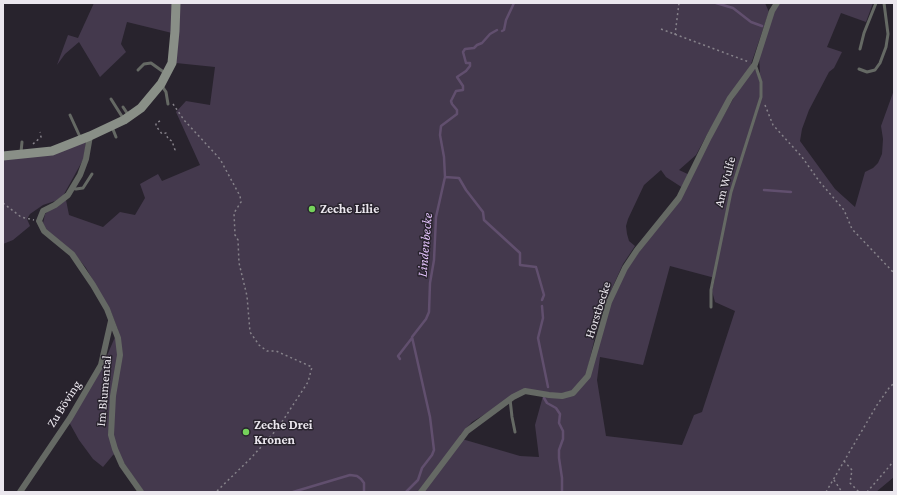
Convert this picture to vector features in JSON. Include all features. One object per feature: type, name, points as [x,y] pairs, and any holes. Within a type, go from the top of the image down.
[{"type":"street","points":[[3,156],[21,152],[52,152],[111,126],[141,108],[163,88],[172,63],[176,3]]},
{"type":"street","name":"Horstbecke","points":[[421,492],[467,431],[510,399],[525,391],[562,396],[573,393],[588,376],[609,302],[625,268],[637,250],[679,198],[730,98],[755,64],[772,11],[777,3]]},
{"type":"street","points":[[39,221],[43,211],[55,205],[68,195],[80,176],[86,159],[85,138]]},
{"type":"street","name":"Im Blumental","points":[[39,221],[44,231],[72,254],[107,309],[118,338],[120,355],[113,396],[111,435],[122,465],[142,492]]},
{"type":"street","name":"Zu Böving","points":[[20,492],[70,418],[101,365],[111,321]]},
{"type":"lane","points":[[860,50],[864,33],[876,3]]},
{"type":"lane","points":[[859,68],[867,72],[875,70],[880,64],[886,47],[888,34],[884,3]]},
{"type":"lane","points":[[138,70],[144,64],[151,63],[167,74]]},
{"type":"lane","name":"Am Wulfe","points":[[711,306],[710,290],[731,192],[761,97],[761,82],[755,64]]},
{"type":"lane","points":[[163,88],[168,104]]},
{"type":"lane","points":[[111,99],[126,118]]},
{"type":"lane","points":[[123,107],[126,118]]},
{"type":"lane","points":[[70,115],[85,138]]},
{"type":"lane","points":[[111,126],[116,137]]},
{"type":"lane","points":[[21,152],[22,142]]},
{"type":"lane","points":[[72,188],[76,190],[83,188],[92,174]]},
{"type":"lane","points":[[510,399],[515,432]]},
{"type":"path","points":[[675,35],[679,3]]},
{"type":"path","points":[[661,29],[755,64]]},
{"type":"path","points":[[163,88],[184,120],[220,159],[240,196],[241,202],[234,213],[235,234],[238,240],[239,263],[247,296],[250,332],[259,345],[267,351],[276,351],[312,367],[308,382],[278,428],[252,457],[216,492]]},
{"type":"path","points":[[761,97],[773,125],[802,157],[819,181],[844,210],[852,229],[894,273]]},
{"type":"path","points":[[160,122],[156,123],[156,126],[162,134],[166,133],[168,139],[172,141],[175,150],[173,152]]},
{"type":"path","points":[[21,152],[29,148],[41,137],[40,132]]},
{"type":"path","points":[[3,203],[21,217],[39,221]]},
{"type":"path","points":[[826,492],[884,395],[894,383]]},
{"type":"path","points":[[867,492],[894,460]]},
{"type":"path","points":[[844,461],[852,470],[850,483],[859,492]]},
{"type":"path","points":[[833,479],[842,492]]},
{"type":"shaded area","points":[[94,3],[172,3],[172,33],[127,22],[121,44],[126,52],[100,77],[79,42],[65,54],[57,65],[68,35],[78,38]]},
{"type":"shaded area","points":[[178,3],[765,3],[769,12],[750,67],[709,131],[696,155],[679,170],[692,176],[701,155],[740,87],[754,69],[760,73],[759,56],[774,12],[780,3],[873,3],[866,22],[841,13],[827,47],[842,52],[834,68],[829,72],[809,110],[802,129],[800,141],[835,189],[855,207],[865,172],[873,168],[878,163],[882,154],[883,139],[881,126],[894,90],[894,477],[876,492],[144,492],[118,452],[113,455],[103,467],[93,459],[79,440],[69,422],[103,365],[118,330],[111,312],[86,268],[73,252],[46,230],[43,223],[45,214],[66,200],[69,215],[103,227],[120,212],[135,215],[145,198],[140,184],[158,174],[162,181],[200,165],[176,112],[186,101],[210,105],[215,67],[176,63]],"holes":[[[661,170],[666,177],[686,190],[626,269],[611,303],[590,376],[573,394],[543,396],[535,425],[539,457],[520,456],[462,439],[460,435],[472,422],[525,390],[557,394],[572,391],[586,376],[600,315],[623,264],[635,246],[629,241],[627,234],[626,226],[628,219],[644,185]],[[670,266],[715,278],[712,291],[715,302],[735,311],[702,412],[694,415],[682,445],[606,436],[597,380],[600,357],[643,365]]]},
{"type":"shaded area","points":[[86,142],[84,158],[63,196],[55,201],[43,205],[30,214],[27,219],[30,226],[13,240],[3,244],[3,159]]},
{"type":"waterway","name":"Lindenbecke","points":[[502,31],[504,30],[506,20],[514,3]]},
{"type":"waterway","points":[[716,3],[733,8],[751,22],[762,26]]},
{"type":"waterway","name":"Lindenbecke","points":[[406,492],[418,480],[422,468],[434,450],[430,417],[412,337],[426,319],[429,312],[436,217],[445,177],[444,157],[440,135],[441,126],[457,114],[457,110],[451,101],[456,91],[463,90],[463,86],[457,77],[466,71],[470,66],[470,63],[466,63],[463,52],[465,49],[474,48],[482,43],[490,34],[497,30]]},
{"type":"waterway","points":[[445,177],[459,178],[466,190],[483,212],[484,220],[520,253],[520,265],[536,267],[544,295],[542,300]]},
{"type":"waterway","points":[[764,190],[791,192]]},
{"type":"waterway","points":[[542,306],[543,318],[538,338],[548,387]]},
{"type":"waterway","points":[[400,359],[398,356],[412,338]]},
{"type":"waterway","points":[[544,398],[547,403],[556,408],[560,414],[559,423],[563,431],[563,439],[559,450],[562,492]]},
{"type":"waterway","points":[[293,492],[350,475],[357,476],[361,479],[364,483],[364,492]]},
{"type":"place","name":"Zeche Lilie","points":[[312,209]]},
{"type":"place","name":"Zeche Drei Kronen","points":[[246,432]]}]
